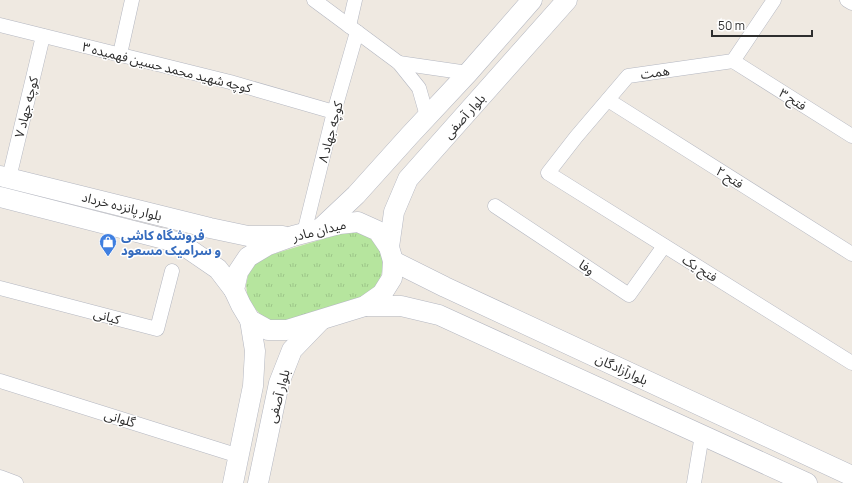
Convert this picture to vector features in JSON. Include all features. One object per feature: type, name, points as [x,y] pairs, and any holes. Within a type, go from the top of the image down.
[{"type":"main road","name":"بلوار آصفی","points":[[306,232],[356,195],[468,73],[532,0]]},
{"type":"main road","name":"بلوار آصفی","points":[[391,254],[394,212],[408,179],[567,0]]},
{"type":"main road","name":"بلوار پانزده خرداد","points":[[4,177],[248,236],[306,232]]},
{"type":"main road","name":"بلوار پانزده خرداد","points":[[0,197],[180,243],[218,269],[234,290]]},
{"type":"main road","name":"میدان مادر","points":[[234,290],[238,272],[248,257],[268,245],[306,232],[338,224],[358,222],[378,231],[391,254]]},
{"type":"main road","points":[[234,290],[250,320],[268,330],[287,330],[365,306],[382,294],[392,278],[391,254]]},
{"type":"main road","name":"بلوارآزادگان","points":[[391,254],[445,287],[852,476]]},
{"type":"main road","name":"بلوارآزادگان","points":[[365,306],[401,306],[439,315],[808,483]]},
{"type":"main road","name":"بلوار آصفی","points":[[233,483],[254,386],[255,351],[250,320]]},
{"type":"main road","name":"بلوار آصفی","points":[[258,483],[279,383],[292,350],[321,320]]},
{"type":"street","points":[[120,54],[132,0]]},
{"type":"street","name":"کوچه جهاد ۸","points":[[306,232],[353,29],[355,0]]},
{"type":"street","points":[[733,61],[774,0]]},
{"type":"street","points":[[847,0],[852,3]]},
{"type":"street","points":[[316,1],[399,62],[419,88],[427,116]]},
{"type":"street","name":"کوچه شهید محمد حسین فهمیده ۳","points":[[0,25],[230,82],[334,112]]},
{"type":"street","name":"کوچه جهاد ۷","points":[[4,177],[43,36]]},
{"type":"street","name":"همت","points":[[548,173],[576,137],[628,76],[733,61]]},
{"type":"street","name":"فتح ۳","points":[[733,61],[852,136]]},
{"type":"street","points":[[399,62],[468,73]]},
{"type":"street","name":"فتح ۲","points":[[608,100],[852,254]]},
{"type":"street","name":"فتح یک","points":[[548,173],[852,363]]},
{"type":"street","name":"وفا","points":[[495,206],[629,296],[664,246]]},
{"type":"street","name":"کیانی","points":[[0,288],[158,329],[172,271]]},
{"type":"street","name":"گلوانی","points":[[0,381],[239,456]]},
{"type":"street","points":[[694,483],[702,435]]},
{"type":"street","points":[[0,477],[16,483]]},
{"type":"green space","points":[[353,230],[371,237],[381,249],[383,267],[379,285],[370,295],[277,323],[262,316],[248,301],[246,285],[249,271],[260,258]]},
{"type":"place","name":"فروشگاه کاشی و سرامیک مسعود","points":[[108,257]]}]
